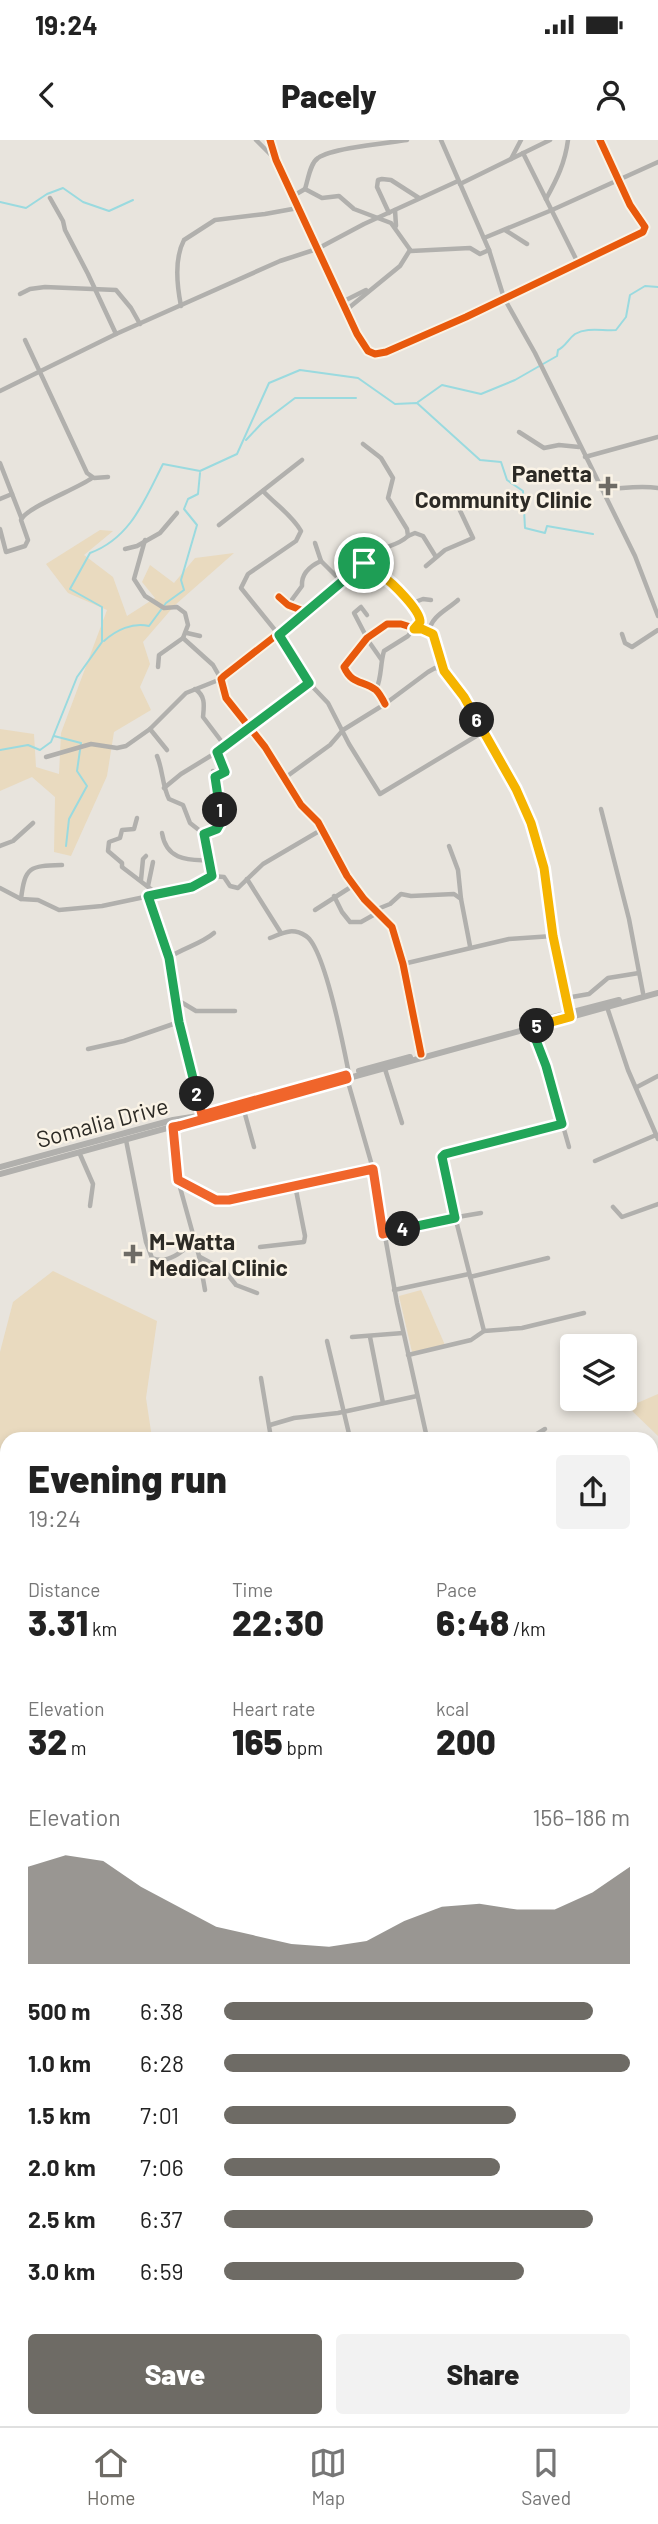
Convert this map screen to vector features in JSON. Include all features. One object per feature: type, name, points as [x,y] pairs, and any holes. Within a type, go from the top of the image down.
[{"type":"main road","name":"Somalia Drive","points":[[0,1167],[173,1119],[202,1115],[347,1076],[385,1069],[643,993],[658,991]]},
{"type":"main road","name":"Somalia Drive","points":[[0,1174],[173,1127],[421,1054],[607,1007],[658,991]]},
{"type":"street","points":[[256,140],[276,160]]},
{"type":"street","points":[[270,140],[276,160],[345,311],[365,347],[371,353],[380,354],[644,231],[645,227],[618,180],[600,140]]},
{"type":"street","points":[[293,196],[305,189],[313,164],[318,158],[407,140]]},
{"type":"street","points":[[441,140],[489,250],[504,298],[536,353],[635,556],[658,616]]},
{"type":"street","points":[[510,159],[521,140]]},
{"type":"street","points":[[0,391],[116,334],[280,261],[317,249],[377,218],[550,140]]},
{"type":"street","points":[[546,200],[561,172],[568,140]]},
{"type":"street","points":[[523,153],[578,263]]},
{"type":"street","points":[[484,238],[658,162]]},
{"type":"street","points":[[389,213],[377,187],[378,180],[382,178],[391,180],[420,199]]},
{"type":"street","points":[[305,189],[322,198],[339,196],[354,209],[391,223],[410,250]]},
{"type":"street","points":[[50,198],[116,334]]},
{"type":"street","points":[[181,306],[178,267],[184,240],[215,220],[265,215],[299,208]]},
{"type":"street","points":[[395,210],[397,231]]},
{"type":"street","points":[[504,230],[527,244]]},
{"type":"street","points":[[410,250],[470,248],[480,254],[489,250]]},
{"type":"street","points":[[345,311],[400,266],[410,250]]},
{"type":"street","points":[[20,294],[30,289],[45,287],[112,289],[119,292],[140,324]]},
{"type":"street","points":[[342,302],[372,287]]},
{"type":"street","points":[[25,340],[87,473],[92,478]]},
{"type":"street","points":[[519,432],[541,447],[580,447]]},
{"type":"street","points":[[585,457],[658,438]]},
{"type":"street","points":[[363,444],[381,458],[393,478],[388,494],[389,501],[407,529],[408,536]]},
{"type":"street","points":[[219,525],[302,460]]},
{"type":"street","points":[[0,463],[28,540],[24,546],[6,552],[0,529]]},
{"type":"street","points":[[21,516],[92,478],[108,477]]},
{"type":"street","points":[[601,489],[640,485],[658,488]]},
{"type":"street","points":[[263,491],[302,531],[296,541],[248,574],[241,589],[279,635],[309,683],[328,703],[349,744],[380,794],[483,733]]},
{"type":"street","points":[[0,499],[12,494]]},
{"type":"street","points":[[426,566],[445,550],[473,537],[456,502]]},
{"type":"street","points":[[125,549],[136,546],[165,529],[177,513]]},
{"type":"street","points":[[46,757],[86,745],[121,748],[150,729],[183,695],[221,679],[279,635],[373,553],[384,547],[399,543],[415,534],[423,536],[436,557]]},
{"type":"street","points":[[145,540],[134,579],[145,596],[164,608],[177,607],[185,613],[187,633],[159,655],[158,667]]},
{"type":"street","points":[[354,541],[366,569],[382,576],[398,588],[421,618],[404,639],[387,647],[381,659],[380,680],[376,690]]},
{"type":"street","points":[[315,543],[321,561],[342,582]]},
{"type":"street","points":[[288,605],[302,586],[307,570],[321,561]]},
{"type":"street","points":[[279,597],[288,605],[306,612]]},
{"type":"street","points":[[410,604],[423,599],[431,600]]},
{"type":"street","points":[[429,632],[430,623],[458,600]]},
{"type":"street","points":[[367,615],[361,607],[354,613],[381,659]]},
{"type":"street","points":[[385,704],[376,690],[357,682],[346,673],[344,667],[367,638],[387,624],[401,624],[429,632],[435,638],[436,650],[444,671],[464,697],[516,789],[531,823],[544,868],[553,936],[570,1015]]},
{"type":"street","points":[[622,634],[625,643],[632,646],[658,631]]},
{"type":"street","points":[[187,633],[200,636]]},
{"type":"street","points":[[183,638],[214,665],[226,698],[286,777],[296,798],[318,822],[354,885],[392,927],[403,964],[421,1054]]},
{"type":"street","points":[[286,777],[330,745],[344,730],[435,668],[444,671]]},
{"type":"street","points":[[164,788],[309,683]]},
{"type":"street","points":[[195,690],[202,695],[203,717],[225,746]]},
{"type":"street","points":[[150,729],[167,750]]},
{"type":"street","points":[[215,777],[225,772],[217,752]]},
{"type":"street","points":[[157,756],[169,799],[183,805],[190,823],[204,834],[212,876]]},
{"type":"street","points":[[204,834],[217,829],[222,820],[213,771]]},
{"type":"street","points":[[601,809],[627,912],[643,993]]},
{"type":"street","points":[[136,818],[134,829],[122,830],[120,838],[109,842],[108,851],[156,894]]},
{"type":"street","points":[[0,846],[13,841],[33,823]]},
{"type":"street","points":[[0,888],[59,910],[102,906],[192,887],[212,876],[224,877],[233,889],[238,888],[263,864],[321,830]]},
{"type":"street","points":[[162,832],[173,856],[208,860]]},
{"type":"street","points":[[449,846],[458,870],[470,946]]},
{"type":"street","points":[[140,881],[143,859],[146,856]]},
{"type":"street","points":[[148,886],[153,862]]},
{"type":"street","points":[[21,898],[28,870],[37,866],[62,865]]},
{"type":"street","points":[[247,878],[281,933]]},
{"type":"street","points":[[315,910],[354,885]]},
{"type":"street","points":[[334,896],[350,922],[361,922],[401,894],[411,896],[450,892],[461,899]]},
{"type":"street","points":[[148,896],[169,958],[179,1022],[202,1115]]},
{"type":"street","points":[[270,938],[290,930],[299,932],[312,941],[332,994],[347,1076],[373,1169],[394,1290],[426,1432]]},
{"type":"street","points":[[169,958],[214,933]]},
{"type":"street","points":[[403,964],[470,946],[509,939],[553,936]]},
{"type":"street","points":[[566,998],[589,994],[608,978],[639,973]]},
{"type":"street","points":[[175,999],[196,1011],[235,1011]]},
{"type":"street","points":[[595,1161],[657,1137],[628,1070],[607,1007]]},
{"type":"street","points":[[88,1049],[124,1041],[179,1022]]},
{"type":"street","points":[[531,1027],[546,1066],[569,1147]]},
{"type":"street","points":[[385,1069],[402,1123]]},
{"type":"street","points":[[637,1087],[658,1076]]},
{"type":"street","points":[[243,1107],[254,1147]]},
{"type":"street","points":[[484,1331],[442,1157],[562,1124]]},
{"type":"street","points":[[173,1127],[178,1180],[199,1256],[205,1290]]},
{"type":"street","points":[[126,1140],[146,1242],[152,1258],[161,1261],[171,1258],[194,1241]]},
{"type":"street","points":[[79,1152],[93,1184],[90,1206]]},
{"type":"street","points":[[178,1180],[216,1200],[229,1200],[373,1169]]},
{"type":"street","points":[[260,1247],[304,1242],[295,1185]]},
{"type":"street","points":[[613,1207],[622,1217],[658,1205]]},
{"type":"street","points":[[383,1234],[481,1213]]},
{"type":"street","points":[[199,1256],[224,1270],[236,1284],[257,1293]]},
{"type":"street","points":[[394,1290],[548,1258]]},
{"type":"street","points":[[408,1355],[471,1340],[484,1331],[522,1328],[584,1313]]},
{"type":"street","points":[[352,1337],[403,1333]]},
{"type":"street","points":[[370,1337],[383,1403]]},
{"type":"street","points":[[327,1341],[349,1432]]},
{"type":"street","points":[[261,1378],[271,1432]]},
{"type":"street","points":[[270,1424],[417,1396]]},
{"type":"street","points":[[540,1432],[545,1429]]},
{"type":"shaded area","points":[[100,530],[113,531],[84,555],[113,577],[127,616],[155,598],[142,582],[150,565],[174,583],[195,558],[234,553],[175,605],[143,642],[150,664],[140,687],[151,710],[114,732],[107,776],[71,856],[54,852],[55,797],[32,777],[0,791],[0,729],[34,734],[36,767],[59,774],[61,733],[107,610],[68,593],[46,564]]},
{"type":"shaded area","points":[[53,1271],[157,1321],[146,1398],[151,1432],[0,1432],[0,1352],[13,1302]]},
{"type":"shaded area","points":[[421,1290],[445,1345],[412,1352],[399,1296]]},
{"type":"shaded area","points":[[658,1394],[658,1432],[654,1432],[632,1411],[637,1411],[637,1403]]},
{"type":"waterway","points":[[0,202],[26,208],[47,194],[63,188],[83,202],[109,211],[133,200]]},
{"type":"waterway","points":[[418,402],[442,385],[481,394],[515,380],[557,356],[558,350],[575,334],[590,330],[616,330],[626,317],[630,295],[645,286],[658,287]]},
{"type":"waterway","points":[[0,750],[28,745],[40,750],[51,742],[77,677],[102,642],[102,607],[70,589],[90,553],[116,538],[126,527],[143,504],[163,464],[200,471],[237,454],[269,383],[300,370],[358,378],[395,404],[417,403],[480,460],[501,462],[507,480],[523,491],[525,528],[545,533],[547,526],[593,534]]},
{"type":"waterway","points":[[246,440],[262,423],[295,398],[356,398]]},
{"type":"waterway","points":[[104,641],[125,628],[149,626],[166,603],[184,590],[181,580],[197,525],[184,509],[188,499],[198,494],[200,473]]},
{"type":"waterway","points":[[54,736],[81,743],[77,771],[87,786],[69,819],[66,846]]},
{"type":"cycle path","points":[[270,140],[276,160],[357,334],[368,351],[375,354],[386,352],[466,317],[643,232],[645,227],[630,205],[600,140]]},
{"type":"cycle path","points":[[279,597],[288,605],[306,612],[221,679],[226,698],[265,747],[301,805],[318,822],[347,876],[364,899],[392,927],[403,964],[421,1054]]},
{"type":"cycle path","points":[[385,704],[376,690],[354,680],[344,667],[367,638],[387,624],[401,624],[433,634],[444,671],[464,697],[516,789],[531,823],[544,868],[553,936],[570,1017]]},
{"type":"place","name":"Panetta Community Clinic","points":[[608,486]]},
{"type":"place","name":"M-Watta Medical Clinic","points":[[133,1254]]},
{"type":"route","points":[[364,563],[371,573],[382,576],[398,588],[420,615],[420,622],[414,629],[433,634],[444,671],[464,697],[524,806],[544,868],[553,936],[570,1017],[531,1027],[546,1066],[562,1124],[445,1154],[442,1157],[443,1169],[455,1218],[383,1234],[373,1169],[229,1200],[216,1200],[178,1180],[173,1127],[347,1079],[346,1075],[202,1115],[179,1022],[169,958],[148,896],[192,887],[212,876],[204,834],[217,829],[222,820],[215,777],[225,772],[217,752],[309,683],[279,635],[364,563]]}]
